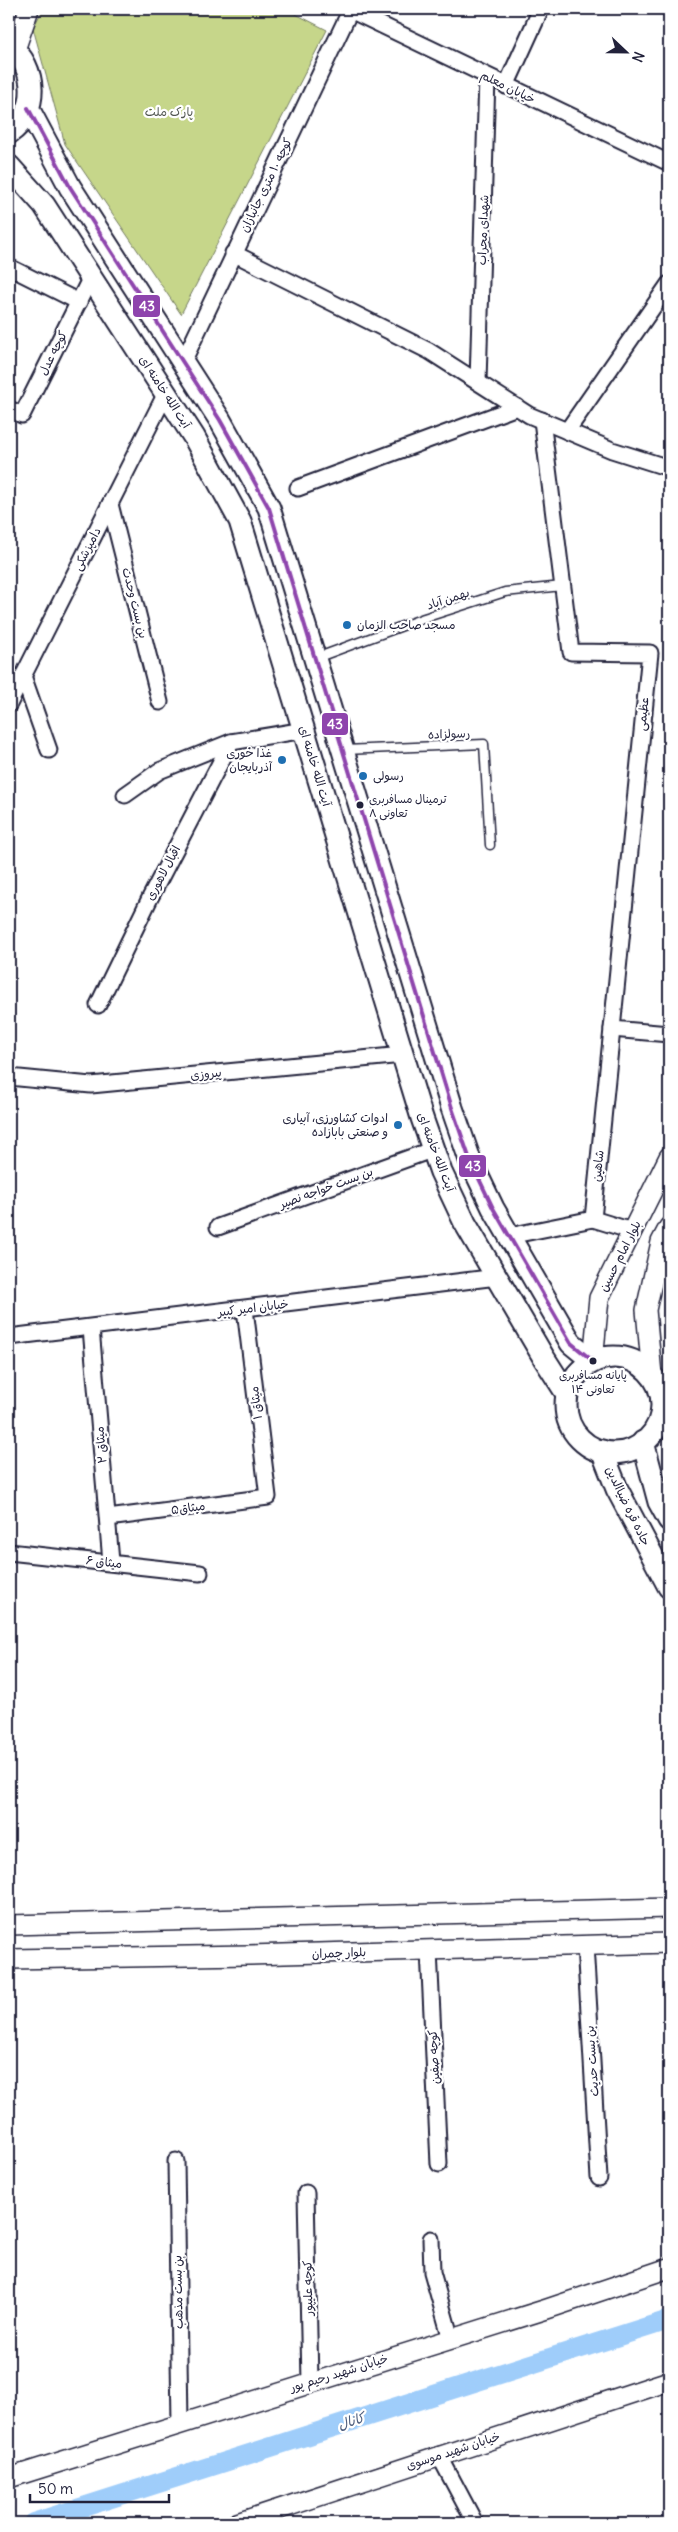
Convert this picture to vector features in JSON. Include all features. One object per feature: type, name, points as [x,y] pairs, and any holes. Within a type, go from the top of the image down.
[{"type":"main road","points":[[9,133],[21,121],[32,95],[31,81],[27,68],[12,47]]},
{"type":"main road","points":[[28,108],[70,187],[220,420],[269,508],[452,1108],[470,1160],[493,1208],[571,1343],[593,1361]]},
{"type":"main road","name":"آیت الله خامنه ای","points":[[9,166],[44,205],[194,437],[240,521],[403,1055],[434,1149],[465,1223],[567,1394]]},
{"type":"main road","points":[[609,1356],[625,1358],[640,1364],[652,1375],[659,1389],[662,1403],[660,1418],[654,1432],[644,1442],[631,1450],[617,1453],[602,1451],[589,1446],[578,1436],[570,1423],[566,1409],[567,1394],[572,1380],[581,1369],[593,1361],[609,1356]]},
{"type":"main road","points":[[644,1442],[659,1502],[669,1520]]},
{"type":"main road","name":"جاده قره ضیاالدین","points":[[602,1451],[617,1489],[669,1587]]},
{"type":"street","points":[[12,47],[29,9]]},
{"type":"street","name":"خیابان معلم","points":[[350,9],[487,77],[669,163]]},
{"type":"street","name":"کوچه ۱۰ متری جانبازان","points":[[182,362],[350,9]]},
{"type":"street","points":[[506,86],[541,9]]},
{"type":"street","name":"شهدای محراب","points":[[478,382],[487,77]]},
{"type":"street","points":[[233,254],[429,351],[517,407],[542,420],[612,450],[669,468]]},
{"type":"street","points":[[9,267],[79,302]]},
{"type":"street","name":"کوچه عدل","points":[[9,409],[22,415],[91,278]]},
{"type":"street","points":[[567,431],[669,284]]},
{"type":"street","name":"دامپزشکی","points":[[9,704],[166,393]]},
{"type":"street","points":[[298,488],[517,407]]},
{"type":"street","name":"عظیمی","points":[[542,420],[570,652],[650,653],[612,1029]]},
{"type":"street","name":"بن بست وحدت","points":[[110,504],[160,702]]},
{"type":"street","points":[[23,676],[49,750]]},
{"type":"street","points":[[125,795],[159,771],[231,742],[305,730]]},
{"type":"street","name":"اقبال لاهوری","points":[[98,1005],[150,898],[231,742]]},
{"type":"street","points":[[612,1029],[669,1034]]},
{"type":"street","name":"شاهین","points":[[593,1219],[612,1029]]},
{"type":"street","name":"پیروزی","points":[[9,1077],[91,1085],[403,1055]]},
{"type":"street","name":"بن بست خواجه نصیر","points":[[218,1227],[434,1149]]},
{"type":"street","name":"بلوار امام حسین","points":[[593,1361],[599,1298],[669,1157]]},
{"type":"street","points":[[509,1236],[593,1219],[632,1231]]},
{"type":"street","points":[[652,1375],[646,1310],[661,1242],[669,1226]]},
{"type":"street","name":"خیابان امیر کبیر","points":[[9,1337],[498,1277]]},
{"type":"street","name":"میثاق ۱","points":[[245,1309],[268,1497]]},
{"type":"street","name":"میثاق ۲","points":[[91,1328],[111,1562]]},
{"type":"street","name":"میثاق۵","points":[[108,1518],[268,1497]]},
{"type":"street","name":"میثاق ۶","points":[[9,1552],[111,1562],[200,1574]]},
{"type":"street","points":[[9,1925],[669,1908]]},
{"type":"street","name":"بلوار چمران","points":[[9,1959],[669,1943]]},
{"type":"street","name":"بن بست حدیث","points":[[585,1945],[599,2178]]},
{"type":"street","name":"کوچه صفین","points":[[429,1950],[439,2164]]},
{"type":"street","name":"بن بست مذهب","points":[[176,2161],[180,2423]]},
{"type":"street","name":"کوچه علیپور","points":[[306,2193],[310,2382]]},
{"type":"street","points":[[430,2239],[432,2272],[451,2339]]},
{"type":"street","name":"خیابان شهید رحیم پور","points":[[9,2478],[451,2339],[669,2268]]},
{"type":"street","name":"خیابان شهید موسوی","points":[[244,2522],[439,2455],[669,2381]]},
{"type":"street","points":[[439,2455],[475,2523]]},
{"type":"lane","name":"بهمن آباد","points":[[315,658],[424,618],[505,592],[562,586]]},
{"type":"lane","name":"رسولزاده","points":[[344,750],[484,744],[490,845]]},
{"type":"green space","name":"پارک ملت","points":[[43,9],[286,9],[327,30],[181,314],[65,144],[33,28]]},
{"type":"waterway","name":"کانال","points":[[33,2523],[669,2320]]},
{"type":"transit line","name":"43","points":[[28,108],[70,187],[220,420],[269,508],[452,1108],[470,1160],[493,1208],[571,1343],[593,1361]]},
{"type":"place","name":"مسجد صاحب الزمان","points":[[347,625]]},
{"type":"place","name":"غذا خوری آذربایجان","points":[[282,760]]},
{"type":"place","name":"رسولی","points":[[363,776]]},
{"type":"place","name":"ترمینال مسافربری تعاونی ۸","points":[[360,805]]},
{"type":"place","name":"ادوات کشاورزی، آبیاری و صنعتی بابازاده","points":[[398,1125]]},
{"type":"place","name":"پایانه مسافربری تعاونی ۱۴","points":[[593,1361]]}]
